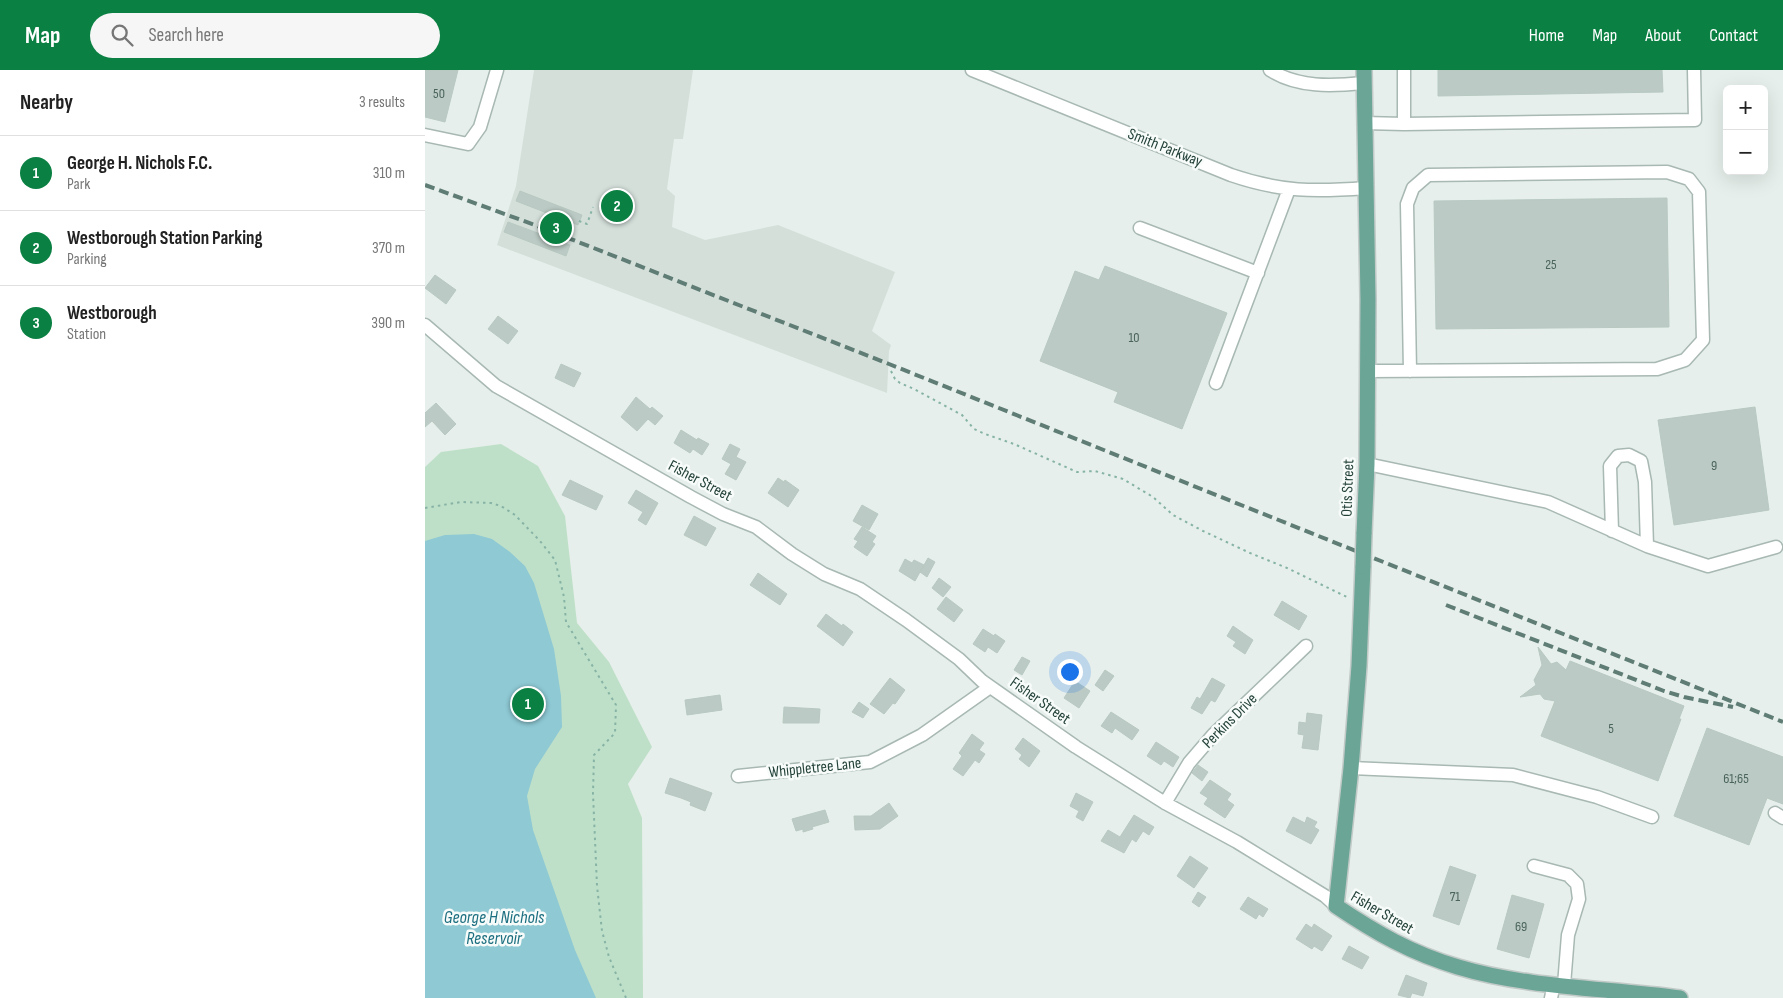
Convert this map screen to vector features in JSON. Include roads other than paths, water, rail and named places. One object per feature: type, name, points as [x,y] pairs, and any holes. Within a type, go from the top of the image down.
[{"type":"main road","name":"Otis Street","points":[[1336,906],[1351,768],[1359,666],[1367,464],[1368,300],[1364,76]]},
{"type":"main road","name":"Fisher Street","points":[[1336,906],[1377,933],[1404,946],[1445,963],[1472,971],[1556,989],[1680,998]]},
{"type":"street","points":[[425,135],[468,144],[481,127],[497,70]]},
{"type":"street","name":"Smith Parkway","points":[[972,70],[1251,182],[1289,189],[1327,191],[1366,188]]},
{"type":"street","points":[[1270,70],[1285,78],[1312,84],[1338,85],[1364,76]]},
{"type":"street","points":[[1404,70],[1404,124]]},
{"type":"street","points":[[1365,122],[1404,124],[1695,120],[1694,70]]},
{"type":"street","points":[[1367,371],[1410,371],[1657,369],[1685,360],[1703,340],[1699,192],[1689,179],[1667,172],[1428,174],[1413,188],[1407,204],[1410,371]]},
{"type":"street","points":[[1216,383],[1289,189]]},
{"type":"street","points":[[1140,228],[1257,273]]},
{"type":"street","name":"Fisher Street","points":[[425,325],[496,386],[691,497],[723,514],[756,527],[792,554],[825,574],[860,590],[906,620],[959,659],[990,687],[1076,747],[1165,803],[1237,842],[1325,896],[1336,906]]},
{"type":"street","points":[[1612,531],[1610,466],[1619,456],[1629,455],[1641,461],[1645,482],[1647,546]]},
{"type":"street","points":[[1367,464],[1548,502],[1647,546],[1707,566],[1776,547]]},
{"type":"street","name":"Perkins Drive","points":[[1165,803],[1189,763],[1214,734],[1306,646]]},
{"type":"street","name":"Whippletree Lane","points":[[739,776],[870,762],[922,735],[990,687]]},
{"type":"street","points":[[1351,768],[1513,775],[1597,797],[1652,817]]},
{"type":"street","points":[[1534,866],[1568,875],[1577,884],[1579,899],[1568,935],[1556,989]]},
{"type":"water","name":"George H Nichols Reservoir","points":[[474,534],[492,539],[525,566],[534,583],[554,649],[561,696],[562,727],[535,769],[527,796],[533,830],[575,950],[596,998],[425,998],[425,541],[445,535]]},
{"type":"railway","points":[[425,185],[535,225],[889,364],[1783,722]]},
{"type":"railway","points":[[1446,605],[1664,691],[1733,707]]},
{"type":"place","name":"Westborough Station Parking","points":[[617,206]]},
{"type":"place","name":"Westborough","points":[[556,228]]},
{"type":"place","name":"George H. Nichols F.C.","points":[[528,704]]}]
